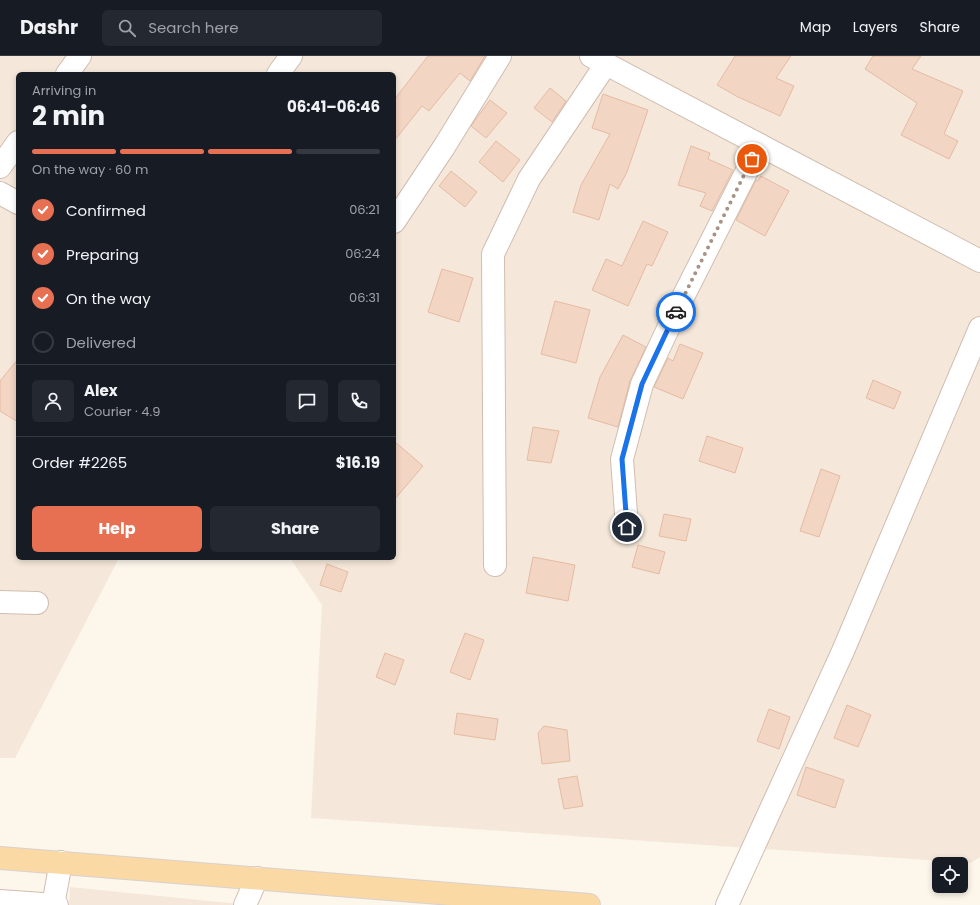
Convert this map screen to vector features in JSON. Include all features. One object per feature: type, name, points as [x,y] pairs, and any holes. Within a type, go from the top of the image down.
[{"type":"main road","points":[[0,858],[590,905]]},
{"type":"street","points":[[68,72],[80,56]]},
{"type":"street","points":[[279,72],[290,56]]},
{"type":"street","points":[[396,219],[444,147],[500,56]]},
{"type":"street","points":[[495,565],[493,254],[529,179],[598,60],[980,261]]},
{"type":"street","points":[[0,167],[16,145]]},
{"type":"street","points":[[627,527],[622,459],[642,384],[682,299],[760,145]]},
{"type":"street","points":[[0,193],[16,202]]},
{"type":"street","points":[[726,905],[842,651],[980,328]]},
{"type":"street","points":[[0,602],[37,603]]},
{"type":"street","points":[[53,905],[61,862]]},
{"type":"street","points":[[245,905],[257,878]]},
{"type":"street","points":[[0,901],[57,905]]},
{"type":"shaded area","points":[[0,56],[980,56],[980,857],[971,863],[968,863],[968,857],[932,857],[932,860],[311,818],[322,605],[291,560],[396,560],[396,72],[16,72],[16,560],[118,560],[15,758],[0,758]]},
{"type":"shaded area","points":[[70,887],[249,905],[69,905]]},
{"type":"building","points":[[428,56],[485,56],[470,81],[460,73],[429,111],[422,106],[396,138],[396,97]]},
{"type":"building","points":[[735,56],[791,56],[776,78],[794,86],[780,116],[738,97],[717,85]]},
{"type":"building","points":[[873,56],[921,56],[912,69],[963,91],[944,134],[958,141],[949,159],[901,135],[917,103],[865,69]]},
{"type":"building","points":[[550,88],[566,101],[552,122],[534,108]]},
{"type":"building","points":[[603,94],[648,110],[627,172],[618,189],[610,184],[599,220],[573,212],[581,185],[610,134],[592,128]]},
{"type":"building","points":[[490,100],[507,113],[486,138],[471,126]]},
{"type":"building","points":[[496,141],[520,160],[503,182],[479,162]]},
{"type":"building","points":[[691,146],[710,153],[708,159],[733,170],[712,211],[700,206],[706,193],[678,185]]},
{"type":"building","points":[[451,171],[477,192],[465,207],[439,186]]},
{"type":"building","points":[[761,176],[789,191],[765,236],[736,220],[756,180],[758,181]]},
{"type":"building","points":[[643,221],[668,232],[652,266],[647,264],[628,306],[592,290],[606,259],[622,266]]},
{"type":"building","points":[[442,269],[473,278],[459,322],[428,312]]},
{"type":"building","points":[[555,301],[590,310],[576,363],[541,354]]},
{"type":"building","points":[[623,335],[646,347],[630,381],[618,427],[588,418],[600,377]]},
{"type":"building","points":[[680,344],[703,353],[683,399],[654,387],[668,358],[673,361]]},
{"type":"building","points":[[16,361],[16,421],[0,411],[0,381]]},
{"type":"building","points":[[873,380],[901,392],[894,409],[866,398]]},
{"type":"building","points":[[533,427],[559,431],[551,463],[527,460]]},
{"type":"building","points":[[707,436],[743,448],[735,473],[699,461]]},
{"type":"building","points":[[396,443],[423,466],[396,498]]},
{"type":"building","points":[[821,469],[840,476],[819,537],[800,531]]},
{"type":"building","points":[[664,514],[691,519],[686,541],[659,536]]},
{"type":"building","points":[[638,545],[665,552],[659,574],[632,567]]},
{"type":"building","points":[[533,557],[575,565],[568,601],[526,593]]},
{"type":"building","points":[[327,564],[348,572],[341,592],[320,585]]},
{"type":"building","points":[[465,633],[484,640],[470,680],[450,672]]},
{"type":"building","points":[[385,653],[404,660],[395,685],[376,677]]},
{"type":"building","points":[[847,705],[871,715],[858,747],[834,738]]},
{"type":"building","points":[[769,709],[790,717],[779,749],[757,741]]},
{"type":"building","points":[[457,713],[498,719],[495,740],[454,734]]},
{"type":"building","points":[[544,726],[567,730],[570,761],[542,764],[538,733]]},
{"type":"building","points":[[806,767],[844,780],[835,808],[797,795]]},
{"type":"building","points":[[577,776],[583,806],[564,809],[558,779]]},
{"type":"way so far","points":[[676,312],[752,159]]},
{"type":"route","points":[[627,527],[622,459],[642,384],[676,312]]}]
